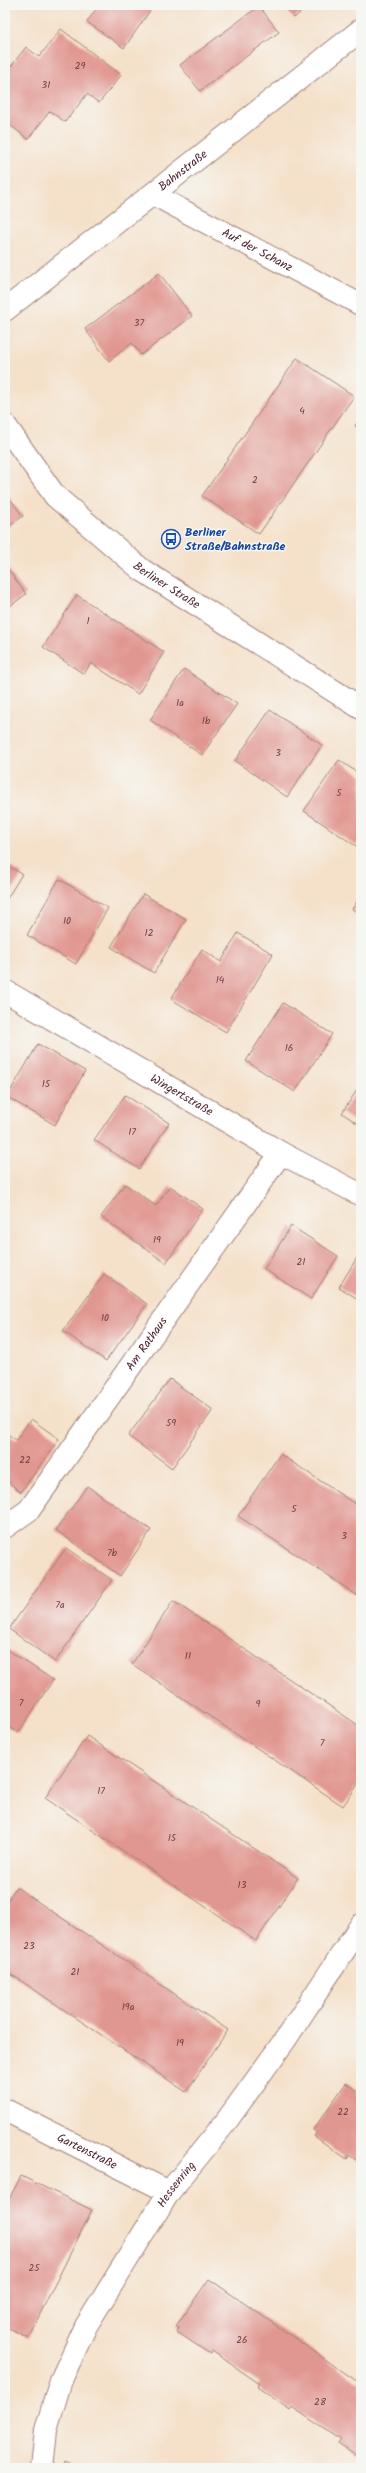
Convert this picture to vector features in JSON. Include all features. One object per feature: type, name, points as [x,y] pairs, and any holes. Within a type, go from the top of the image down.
[{"type":"street","name":"Bahnstraße","points":[[5,310],[87,244],[154,195],[361,30]]},
{"type":"street","name":"Berliner Straße","points":[[5,425],[55,496],[142,570],[361,708]]},
{"type":"street","name":"Wingertstraße","points":[[5,991],[281,1153],[361,1195]]},
{"type":"street","name":"Am Rathaus","points":[[5,1525],[29,1510],[281,1153]]},
{"type":"street","name":"Hessenring","points":[[42,2468],[46,2430],[61,2380],[82,2333],[169,2192],[225,2123],[285,2040],[361,1925]]},
{"type":"street","name":"Gartenstraße","points":[[5,2110],[169,2192]]},
{"type":"lane","name":"Auf der Schanz","points":[[154,195],[361,305]]},
{"type":"building","points":[[99,5],[154,5],[124,48],[87,22]]},
{"type":"building","points":[[283,5],[309,5],[294,18]]},
{"type":"building","points":[[259,6],[279,32],[200,91],[180,65]]},
{"type":"building","points":[[61,29],[121,75],[99,103],[87,94],[65,122],[50,111],[28,139],[5,121],[5,74],[26,47],[39,57]]},
{"type":"building","points":[[159,273],[192,316],[141,355],[132,343],[109,361],[85,329]]},
{"type":"building","points":[[297,358],[354,396],[259,534],[202,496]]},
{"type":"building","points":[[361,416],[361,429],[355,426]]},
{"type":"building","points":[[5,492],[23,516],[5,529]]},
{"type":"building","points":[[5,565],[26,594],[5,610]]},
{"type":"building","points":[[77,595],[164,652],[138,694],[91,663],[84,674],[43,647]]},
{"type":"building","points":[[184,669],[237,704],[202,755],[150,720]]},
{"type":"building","points":[[270,710],[322,745],[287,797],[235,761]]},
{"type":"building","points":[[339,760],[361,775],[361,839],[356,846],[304,811]]},
{"type":"building","points":[[5,864],[22,874],[5,902]]},
{"type":"building","points":[[59,879],[108,908],[76,964],[27,935]]},
{"type":"building","points":[[143,894],[186,919],[154,973],[111,947]]},
{"type":"building","points":[[361,896],[361,915],[352,909]]},
{"type":"building","points":[[238,933],[273,954],[226,1032],[171,999],[202,949],[221,962]]},
{"type":"building","points":[[283,1003],[332,1034],[295,1092],[246,1061]]},
{"type":"building","points":[[38,1044],[85,1071],[55,1125],[7,1097]]},
{"type":"building","points":[[361,1084],[361,1126],[342,1113]]},
{"type":"building","points":[[125,1095],[169,1123],[139,1169],[94,1140]]},
{"type":"building","points":[[125,1184],[156,1206],[170,1186],[203,1209],[166,1263],[101,1217]]},
{"type":"building","points":[[291,1226],[338,1256],[311,1299],[264,1269]]},
{"type":"building","points":[[361,1251],[361,1301],[339,1287]]},
{"type":"building","points":[[104,1274],[147,1304],[106,1361],[63,1331]]},
{"type":"building","points":[[170,1379],[213,1410],[172,1468],[128,1436]]},
{"type":"building","points":[[31,1419],[59,1439],[21,1492],[5,1480],[5,1432],[16,1440]]},
{"type":"building","points":[[280,1454],[361,1508],[361,1598],[238,1516]]},
{"type":"building","points":[[87,1486],[151,1530],[120,1576],[56,1530]]},
{"type":"building","points":[[66,1548],[112,1580],[55,1662],[9,1629]]},
{"type":"building","points":[[173,1601],[361,1727],[361,1780],[343,1806],[132,1664]]},
{"type":"building","points":[[5,1648],[53,1680],[18,1733],[5,1725]]},
{"type":"building","points":[[87,1736],[298,1878],[256,1941],[45,1798]]},
{"type":"building","points":[[16,1887],[228,2030],[186,2092],[5,1970],[5,1904]]},
{"type":"building","points":[[346,2083],[361,2094],[361,2163],[349,2155],[347,2159],[314,2136],[317,2133],[313,2130]]},
{"type":"building","points":[[21,2176],[92,2210],[28,2338],[5,2326],[5,2207]]},
{"type":"building","points":[[209,2279],[361,2384],[361,2459],[338,2444],[341,2440],[292,2407],[290,2410],[257,2387],[260,2384],[212,2351],[210,2354],[177,2332],[179,2328],[176,2326]]},
{"type":"building","points":[[64,2462],[77,2468],[62,2468]]},
{"type":"place","name":"Berliner Straße/Bahnstraße","points":[[171,539]]}]
